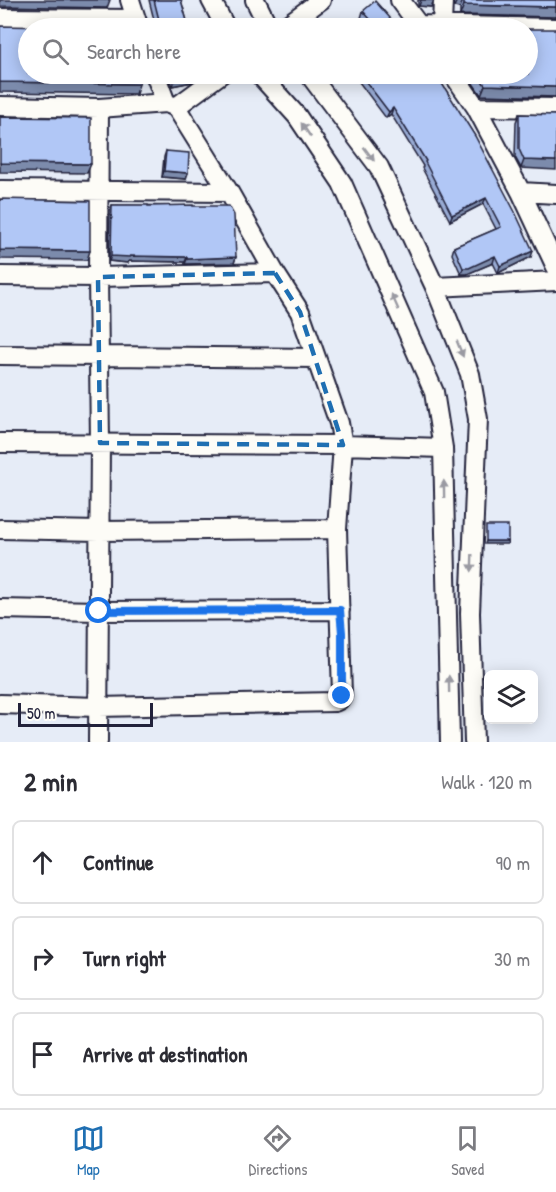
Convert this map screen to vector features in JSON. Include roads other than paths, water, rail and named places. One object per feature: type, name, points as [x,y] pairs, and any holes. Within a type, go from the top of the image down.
[{"type":"street","points":[[130,0],[135,18]]},
{"type":"street","points":[[211,0],[221,18]]},
{"type":"street","points":[[255,0],[264,18]]},
{"type":"street","points":[[297,18],[321,0]]},
{"type":"street","points":[[400,0],[413,18]]},
{"type":"street","points":[[442,18],[443,0]]},
{"type":"street","points":[[0,18],[18,19]]},
{"type":"street","points":[[538,27],[556,28]]},
{"type":"street","points":[[0,704],[98,706],[335,702],[342,696],[342,633],[337,529],[343,445],[339,423],[300,312],[229,192],[171,105],[160,84]]},
{"type":"street","points":[[0,106],[99,108],[171,105],[205,84]]},
{"type":"street","points":[[268,84],[297,116],[342,183],[434,392],[443,448],[450,742]]},
{"type":"street","points":[[317,84],[379,167],[435,287],[470,374],[478,419],[470,613],[474,742]]},
{"type":"street","points":[[460,84],[476,107],[521,192],[556,267]]},
{"type":"street","points":[[476,107],[556,108]]},
{"type":"street","points":[[98,742],[99,108]]},
{"type":"street","points":[[0,190],[229,192]]},
{"type":"street","points":[[521,192],[556,194]]},
{"type":"street","points":[[0,276],[98,278],[275,273]]},
{"type":"street","points":[[435,287],[556,281]]},
{"type":"street","points":[[0,355],[316,358]]},
{"type":"street","points":[[0,443],[343,445],[443,448]]},
{"type":"street","points":[[0,530],[337,529]]},
{"type":"street","points":[[0,609],[340,610]]}]
